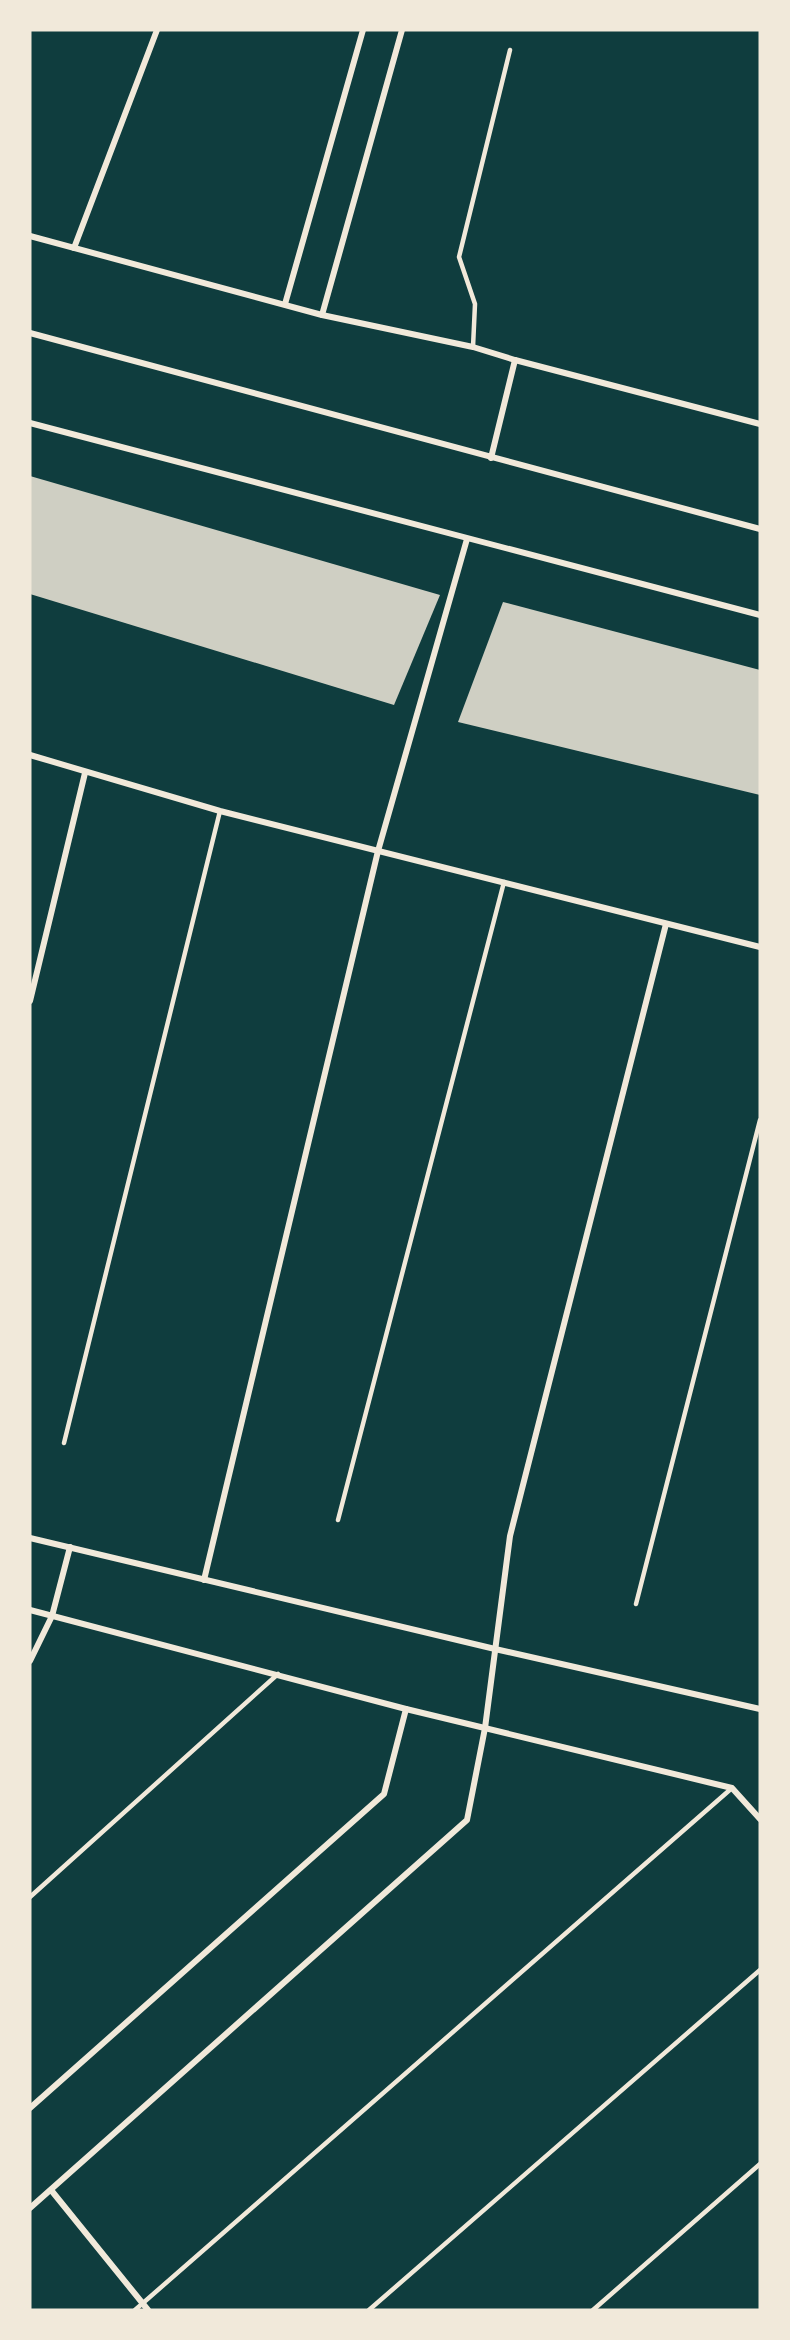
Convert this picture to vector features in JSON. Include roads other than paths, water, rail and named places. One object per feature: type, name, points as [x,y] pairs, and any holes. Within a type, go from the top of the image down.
[{"type":"street","points":[[74,248],[157,30]]},
{"type":"street","points":[[285,304],[363,30]]},
{"type":"street","points":[[322,315],[402,30]]},
{"type":"street","points":[[30,236],[322,315],[473,347],[760,424]]},
{"type":"street","points":[[30,333],[760,529]]},
{"type":"street","points":[[491,458],[515,360]]},
{"type":"street","points":[[30,423],[760,615]]},
{"type":"street","points":[[204,1580],[378,851],[467,539]]},
{"type":"street","points":[[30,755],[220,811],[760,947]]},
{"type":"street","points":[[30,1001],[84,772]]},
{"type":"street","points":[[30,2208],[466,1820],[485,1728],[510,1536],[666,924]]},
{"type":"street","points":[[30,1538],[760,1709]]},
{"type":"street","points":[[30,1661],[52,1616],[70,1548]]},
{"type":"street","points":[[30,1610],[406,1709],[732,1788],[760,1819]]},
{"type":"street","points":[[30,2108],[384,1794],[406,1709]]},
{"type":"street","points":[[51,2190],[148,2310]]},
{"type":"lane","points":[[473,347],[475,304],[459,257],[510,51]]},
{"type":"lane","points":[[64,1443],[220,811]]},
{"type":"lane","points":[[338,1520],[504,882]]},
{"type":"lane","points":[[636,1604],[760,1120]]},
{"type":"lane","points":[[30,1897],[278,1674]]},
{"type":"lane","points":[[135,2310],[732,1788]]},
{"type":"lane","points":[[369,2310],[760,1970]]},
{"type":"lane","points":[[593,2310],[760,2164]]}]
